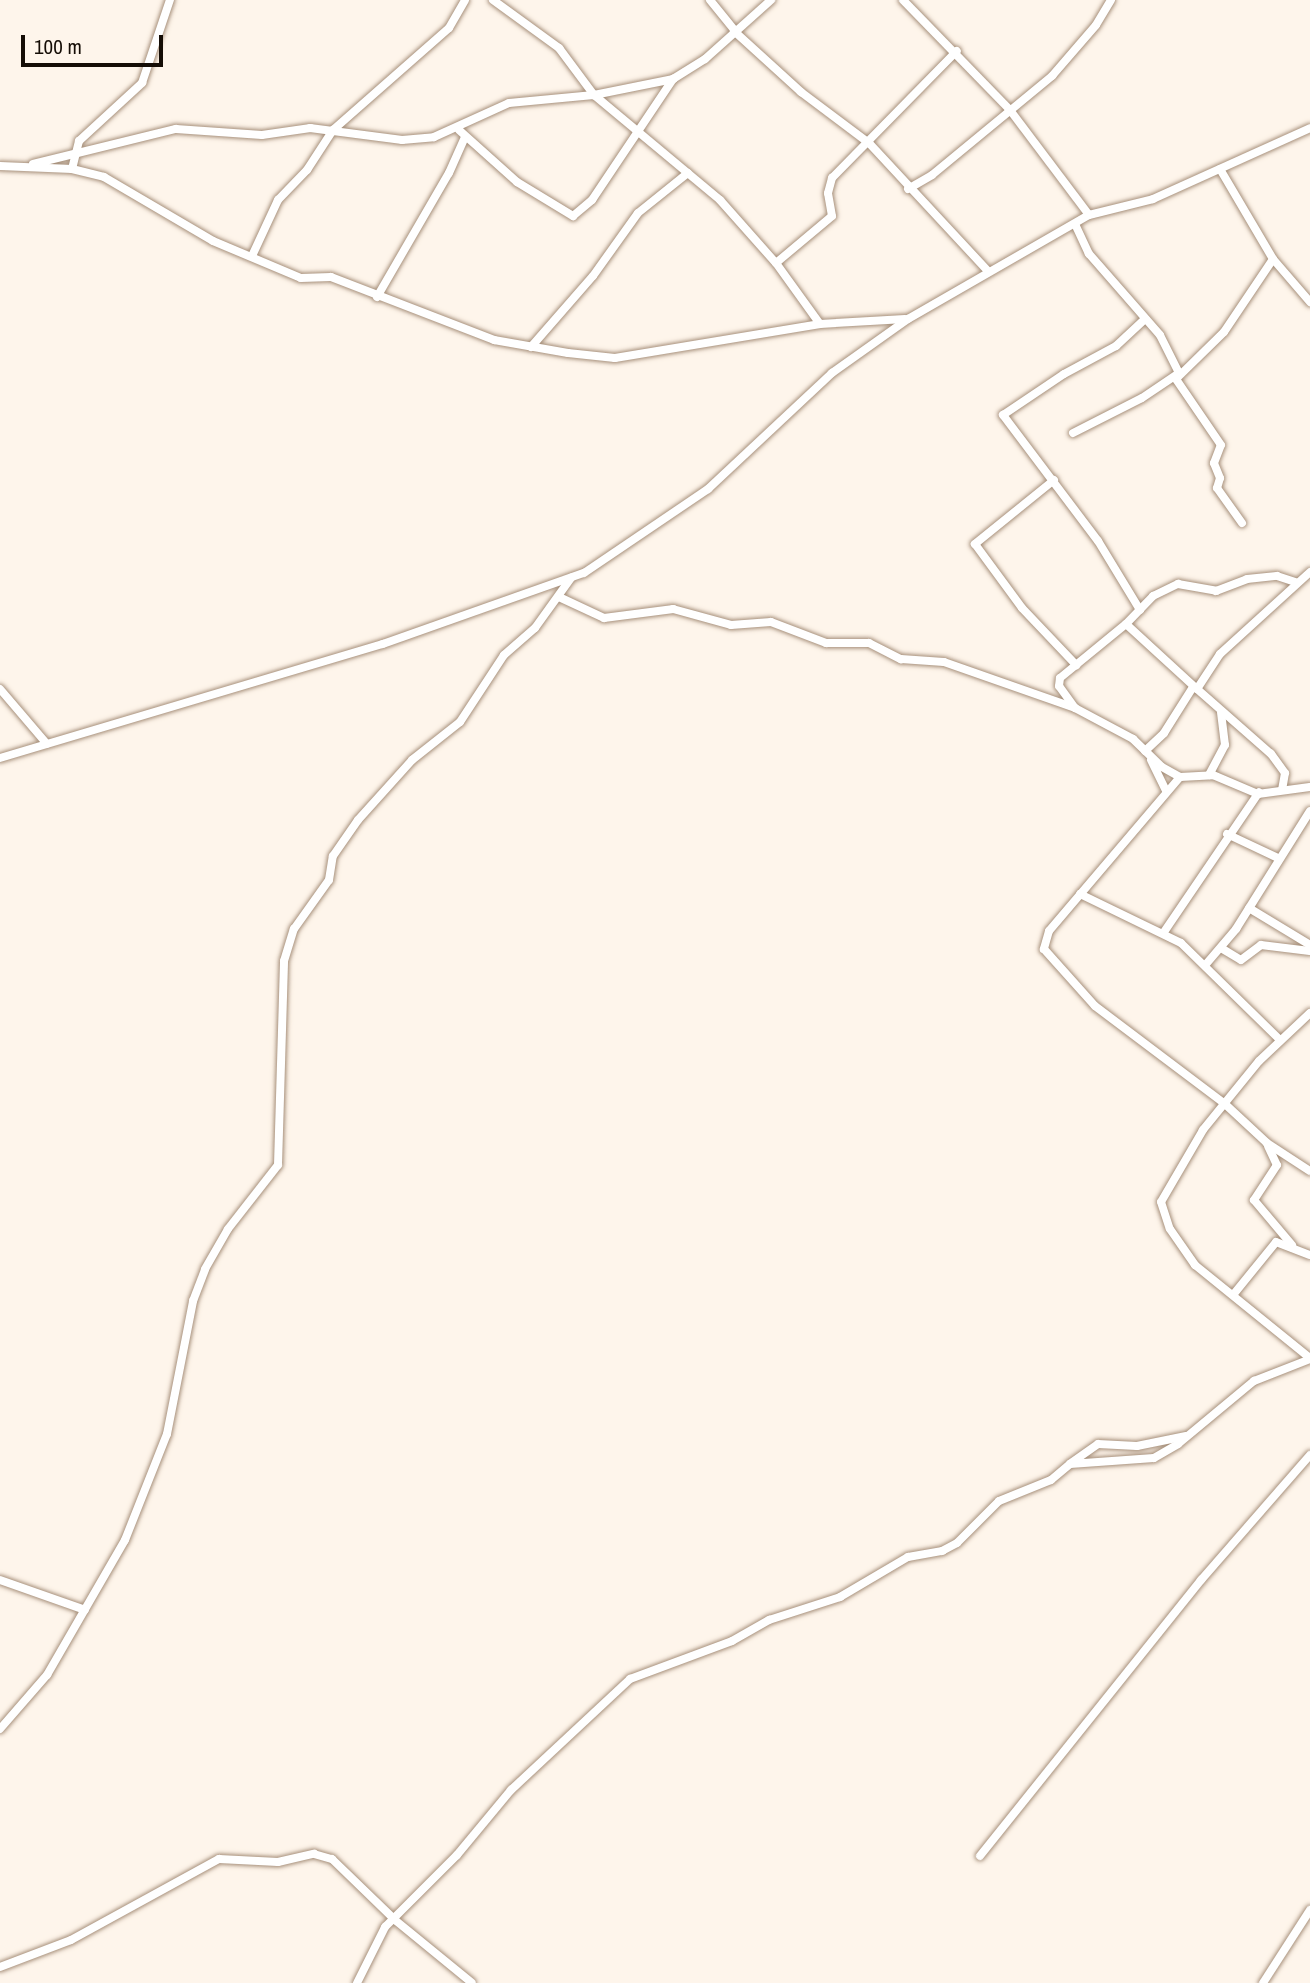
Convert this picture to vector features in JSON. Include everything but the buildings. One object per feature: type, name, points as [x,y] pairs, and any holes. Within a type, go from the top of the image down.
[{"type":"street","points":[[72,169],[79,141],[142,83],[170,0]]},
{"type":"street","points":[[252,256],[278,200],[307,170],[333,130],[449,28],[465,0]]},
{"type":"street","points":[[493,0],[568,56],[594,95],[720,200],[776,263],[820,324]]},
{"type":"street","points":[[710,0],[735,31],[801,92],[869,143],[908,189],[948,224],[989,272]]},
{"type":"street","points":[[24,167],[176,129],[262,135],[310,128],[411,141],[462,133],[509,103],[594,95],[673,79],[705,59],[771,0]]},
{"type":"street","points":[[903,0],[957,51],[1010,110],[1089,215]]},
{"type":"street","points":[[908,189],[932,175],[1071,57],[1111,0]]},
{"type":"street","points":[[776,263],[832,216],[832,178],[957,51]]},
{"type":"street","points":[[462,133],[517,182],[570,216],[592,200],[673,79]]},
{"type":"street","points":[[0,758],[383,644],[571,578],[708,489],[832,373],[908,319],[1089,215],[1153,199],[1310,128]]},
{"type":"street","points":[[377,297],[449,173],[462,133]]},
{"type":"street","points":[[0,166],[72,169],[117,183],[213,241],[301,278],[331,277],[494,340],[531,347],[615,358],[820,324],[908,319]]},
{"type":"street","points":[[1220,169],[1273,259],[1310,302]]},
{"type":"street","points":[[531,347],[593,276],[638,213],[688,173]]},
{"type":"street","points":[[1075,224],[1089,254],[1145,319],[1182,371]]},
{"type":"street","points":[[1073,433],[1142,398],[1182,371],[1224,332],[1273,259]]},
{"type":"street","points":[[1140,610],[1054,480],[1003,414],[1064,374],[1116,346],[1145,319]]},
{"type":"street","points":[[1182,371],[1178,387],[1221,445],[1215,461],[1220,478],[1217,488],[1242,523]]},
{"type":"street","points":[[1054,480],[975,544],[1022,608],[1076,665]]},
{"type":"street","points":[[1147,754],[1220,654],[1310,572]]},
{"type":"street","points":[[1075,708],[1059,681],[1126,624],[1149,598],[1178,584],[1216,591],[1247,579],[1277,576],[1296,582]]},
{"type":"street","points":[[0,1729],[47,1675],[125,1540],[167,1434],[193,1301],[205,1269],[228,1229],[278,1165],[284,961],[294,929],[328,880],[333,856],[358,820],[412,760],[460,722],[504,655],[535,628],[571,578]]},
{"type":"street","points":[[559,597],[604,618],[673,610],[732,625],[771,622],[826,643],[869,643],[907,661],[944,662],[1075,708],[1133,739],[1147,754],[1180,777],[1209,775],[1259,792],[1310,787]]},
{"type":"street","points":[[1126,624],[1276,760],[1285,773],[1282,790]]},
{"type":"street","points":[[0,688],[47,744]]},
{"type":"street","points":[[1209,775],[1226,745],[1221,712]]},
{"type":"street","points":[[1147,754],[1166,791]]},
{"type":"street","points":[[1180,777],[1166,791],[1141,828],[1049,931],[1044,943],[1046,955],[1094,1006],[1225,1104],[1267,1143],[1310,1171]]},
{"type":"street","points":[[1164,932],[1227,834],[1259,792]]},
{"type":"street","points":[[1207,963],[1249,908],[1310,811]]},
{"type":"street","points":[[1227,834],[1278,858]]},
{"type":"street","points":[[1080,894],[1164,932],[1207,963],[1280,1040]]},
{"type":"street","points":[[1249,908],[1310,945]]},
{"type":"street","points":[[1221,948],[1241,960],[1261,945],[1310,951]]},
{"type":"street","points":[[1070,1464],[1143,1461],[1186,1436],[1254,1381],[1310,1359],[1185,1253],[1161,1202],[1189,1158],[1195,1139],[1280,1040],[1310,1013]]},
{"type":"street","points":[[1267,1143],[1276,1165],[1254,1200],[1292,1245],[1310,1255]]},
{"type":"street","points":[[1233,1296],[1272,1245],[1292,1245]]},
{"type":"street","points":[[357,1983],[375,1940],[511,1790],[630,1679],[732,1641],[769,1620],[840,1597],[908,1557],[942,1550],[957,1543],[999,1501],[1051,1480],[1098,1444],[1137,1446],[1186,1436]]},
{"type":"street","points":[[980,1856],[1209,1571],[1254,1525],[1310,1455]]},
{"type":"street","points":[[0,1580],[85,1611]]},
{"type":"street","points":[[0,1967],[71,1940],[223,1858],[278,1862],[314,1854],[328,1857],[395,1920],[472,1983]]},
{"type":"street","points":[[1263,1983],[1310,1910]]}]
